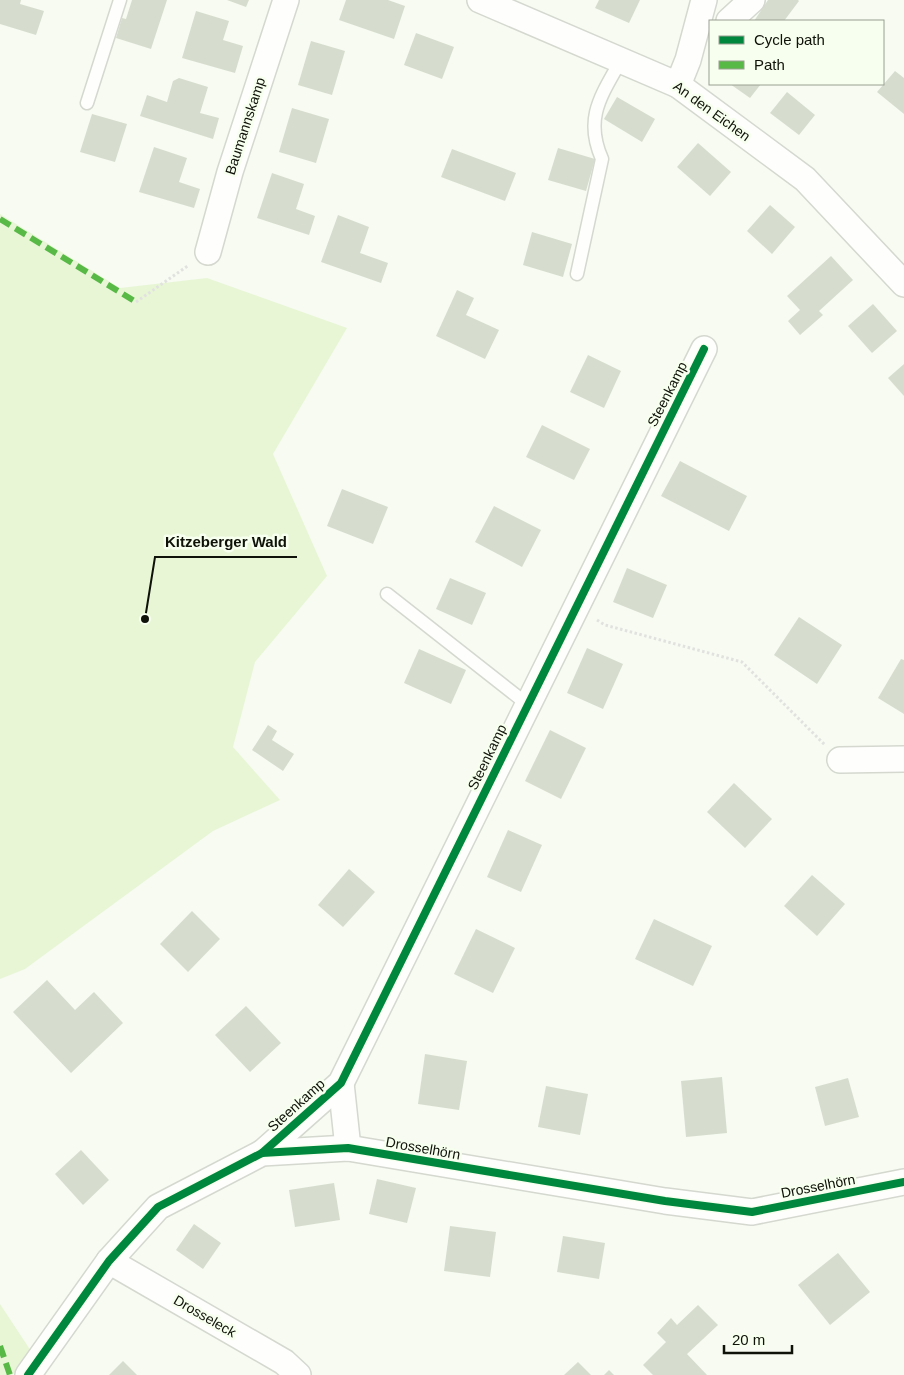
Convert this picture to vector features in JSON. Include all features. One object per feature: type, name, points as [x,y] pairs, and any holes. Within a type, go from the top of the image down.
[{"type":"street","name":"Baumannskamp","points":[[208,252],[230,172],[286,0]]},
{"type":"street","points":[[678,85],[688,60],[704,0]]},
{"type":"street","points":[[731,20],[752,0]]},
{"type":"street","name":"An den Eichen","points":[[488,1],[678,85],[805,179],[904,284]]},
{"type":"street","points":[[688,60],[709,40]]},
{"type":"street","name":"Steenkamp","points":[[262,1153],[341,1082],[575,606],[704,349]]},
{"type":"street","points":[[840,760],[904,759]]},
{"type":"street","points":[[341,1082],[348,1148]]},
{"type":"street","name":"Drosselhörn","points":[[28,1375],[109,1261],[158,1207],[262,1153],[348,1148],[665,1201],[752,1212],[904,1182]]},
{"type":"street","name":"Drosseleck","points":[[109,1261],[284,1362],[298,1375]]},
{"type":"lane","points":[[87,103],[120,0]]},
{"type":"lane","points":[[577,274],[602,159],[596,144],[593,126],[601,97],[620,60]]},
{"type":"lane","points":[[387,594],[527,704]]},
{"type":"path","points":[[136,302],[208,252]]},
{"type":"path","points":[[575,606],[605,625],[742,662],[840,760]]},
{"type":"green space","points":[[0,214],[120,288],[207,278],[347,328],[273,454],[327,576],[255,662],[233,747],[280,800],[213,831],[25,969],[0,979]]},
{"type":"green space","points":[[0,1304],[31,1351],[12,1375],[0,1375]]},
{"type":"building","points":[[0,0],[21,0],[20,4],[44,11],[36,35],[0,24]]},
{"type":"building","points":[[132,0],[167,0],[151,49],[116,38],[122,18],[126,19]]},
{"type":"building","points":[[227,0],[249,0],[246,7]]},
{"type":"building","points":[[346,0],[388,0],[405,6],[394,39],[339,20]]},
{"type":"building","points":[[599,0],[640,0],[629,23],[595,8]]},
{"type":"building","points":[[768,0],[799,1],[785,20],[755,20]]},
{"type":"building","points":[[196,11],[229,21],[223,40],[243,46],[235,73],[182,58]]},
{"type":"building","points":[[416,33],[454,47],[442,79],[404,65]]},
{"type":"building","points":[[311,41],[345,51],[332,95],[298,85]]},
{"type":"building","points":[[895,71],[904,78],[904,114],[877,92]]},
{"type":"building","points":[[179,78],[208,87],[200,113],[219,118],[213,139],[140,116],[147,95],[167,102],[173,81]]},
{"type":"building","points":[[731,85],[760,85],[750,98]]},
{"type":"building","points":[[787,92],[815,115],[799,135],[770,113]]},
{"type":"building","points":[[617,97],[655,119],[642,142],[604,119]]},
{"type":"building","points":[[292,108],[329,119],[316,163],[279,152]]},
{"type":"building","points":[[92,114],[127,124],[115,162],[80,152]]},
{"type":"building","points":[[698,143],[731,172],[710,196],[677,167]]},
{"type":"building","points":[[154,147],[187,158],[179,182],[200,189],[194,208],[139,192]]},
{"type":"building","points":[[558,148],[595,159],[586,191],[548,180]]},
{"type":"building","points":[[452,149],[516,173],[505,201],[441,177]]},
{"type":"building","points":[[272,173],[304,184],[296,209],[315,216],[309,235],[257,218]]},
{"type":"building","points":[[770,205],[795,227],[772,254],[747,231]]},
{"type":"building","points":[[338,215],[369,227],[360,253],[388,263],[381,283],[321,262]]},
{"type":"building","points":[[532,232],[572,244],[563,277],[523,265]]},
{"type":"building","points":[[831,256],[853,280],[819,311],[823,315],[800,335],[788,321],[800,310],[787,296]]},
{"type":"building","points":[[457,290],[474,298],[466,315],[499,330],[485,359],[436,336]]},
{"type":"building","points":[[873,304],[897,331],[872,353],[848,326]]},
{"type":"building","points":[[588,355],[621,371],[604,408],[570,392]]},
{"type":"building","points":[[904,364],[904,396],[888,378]]},
{"type":"building","points":[[542,425],[590,449],[574,480],[526,457]]},
{"type":"building","points":[[680,461],[747,496],[729,531],[661,496]]},
{"type":"building","points":[[342,489],[388,507],[373,544],[327,526]]},
{"type":"building","points":[[494,506],[541,530],[522,567],[475,542]]},
{"type":"building","points":[[627,568],[667,585],[653,618],[613,602]]},
{"type":"building","points":[[450,578],[486,593],[472,625],[436,609]]},
{"type":"building","points":[[799,617],[842,645],[817,684],[774,655]]},
{"type":"building","points":[[587,648],[623,664],[603,709],[567,693]]},
{"type":"building","points":[[419,649],[466,670],[451,704],[404,683]]},
{"type":"building","points":[[901,659],[904,660],[904,714],[878,698]]},
{"type":"building","points":[[268,725],[277,731],[272,740],[294,754],[283,771],[252,750]]},
{"type":"building","points":[[550,730],[586,748],[561,799],[525,781]]},
{"type":"building","points":[[734,783],[772,819],[745,848],[707,812]]},
{"type":"building","points":[[508,830],[542,845],[521,892],[487,877]]},
{"type":"building","points":[[349,869],[375,892],[343,927],[318,905]]},
{"type":"building","points":[[812,875],[845,904],[817,936],[784,906]]},
{"type":"building","points":[[192,911],[220,939],[188,972],[160,944]]},
{"type":"building","points":[[654,919],[712,946],[693,986],[635,959]]},
{"type":"building","points":[[476,929],[515,948],[493,993],[454,974]]},
{"type":"building","points":[[47,980],[75,1010],[94,992],[123,1023],[71,1073],[13,1012]]},
{"type":"building","points":[[246,1006],[281,1043],[250,1072],[215,1035]]},
{"type":"building","points":[[425,1054],[467,1061],[459,1110],[418,1104]]},
{"type":"building","points":[[722,1077],[727,1133],[686,1137],[681,1081]]},
{"type":"building","points":[[848,1078],[859,1117],[825,1126],[815,1087]]},
{"type":"building","points":[[546,1086],[588,1094],[580,1135],[538,1127]]},
{"type":"building","points":[[81,1150],[109,1180],[83,1205],[55,1174]]},
{"type":"building","points":[[377,1179],[416,1188],[407,1223],[369,1214]]},
{"type":"building","points":[[334,1183],[340,1220],[295,1227],[289,1190]]},
{"type":"building","points":[[194,1224],[221,1243],[203,1269],[176,1250]]},
{"type":"building","points":[[450,1226],[496,1232],[490,1277],[444,1271]]},
{"type":"building","points":[[563,1236],[605,1243],[599,1279],[557,1272]]},
{"type":"building","points":[[838,1253],[870,1292],[830,1325],[798,1285]]},
{"type":"building","points":[[698,1305],[718,1325],[687,1354],[707,1375],[653,1375],[643,1365],[666,1342],[657,1333],[671,1318],[677,1325]]},
{"type":"building","points":[[123,1361],[137,1375],[109,1375]]},
{"type":"building","points":[[578,1362],[591,1375],[564,1375]]},
{"type":"building","points":[[609,1370],[614,1375],[604,1375]]},
{"type":"marked path","points":[[0,219],[136,302]]},
{"type":"marked path","points":[[0,1346],[10,1375]]},
{"type":"cycle path","points":[[262,1153],[341,1083],[704,349]]},
{"type":"cycle path","points":[[28,1375],[109,1261],[158,1207],[262,1153],[348,1148],[665,1201],[752,1212],[904,1182]]},
{"type":"place","name":"Kitzeberger Wald","points":[[145,619]]}]
